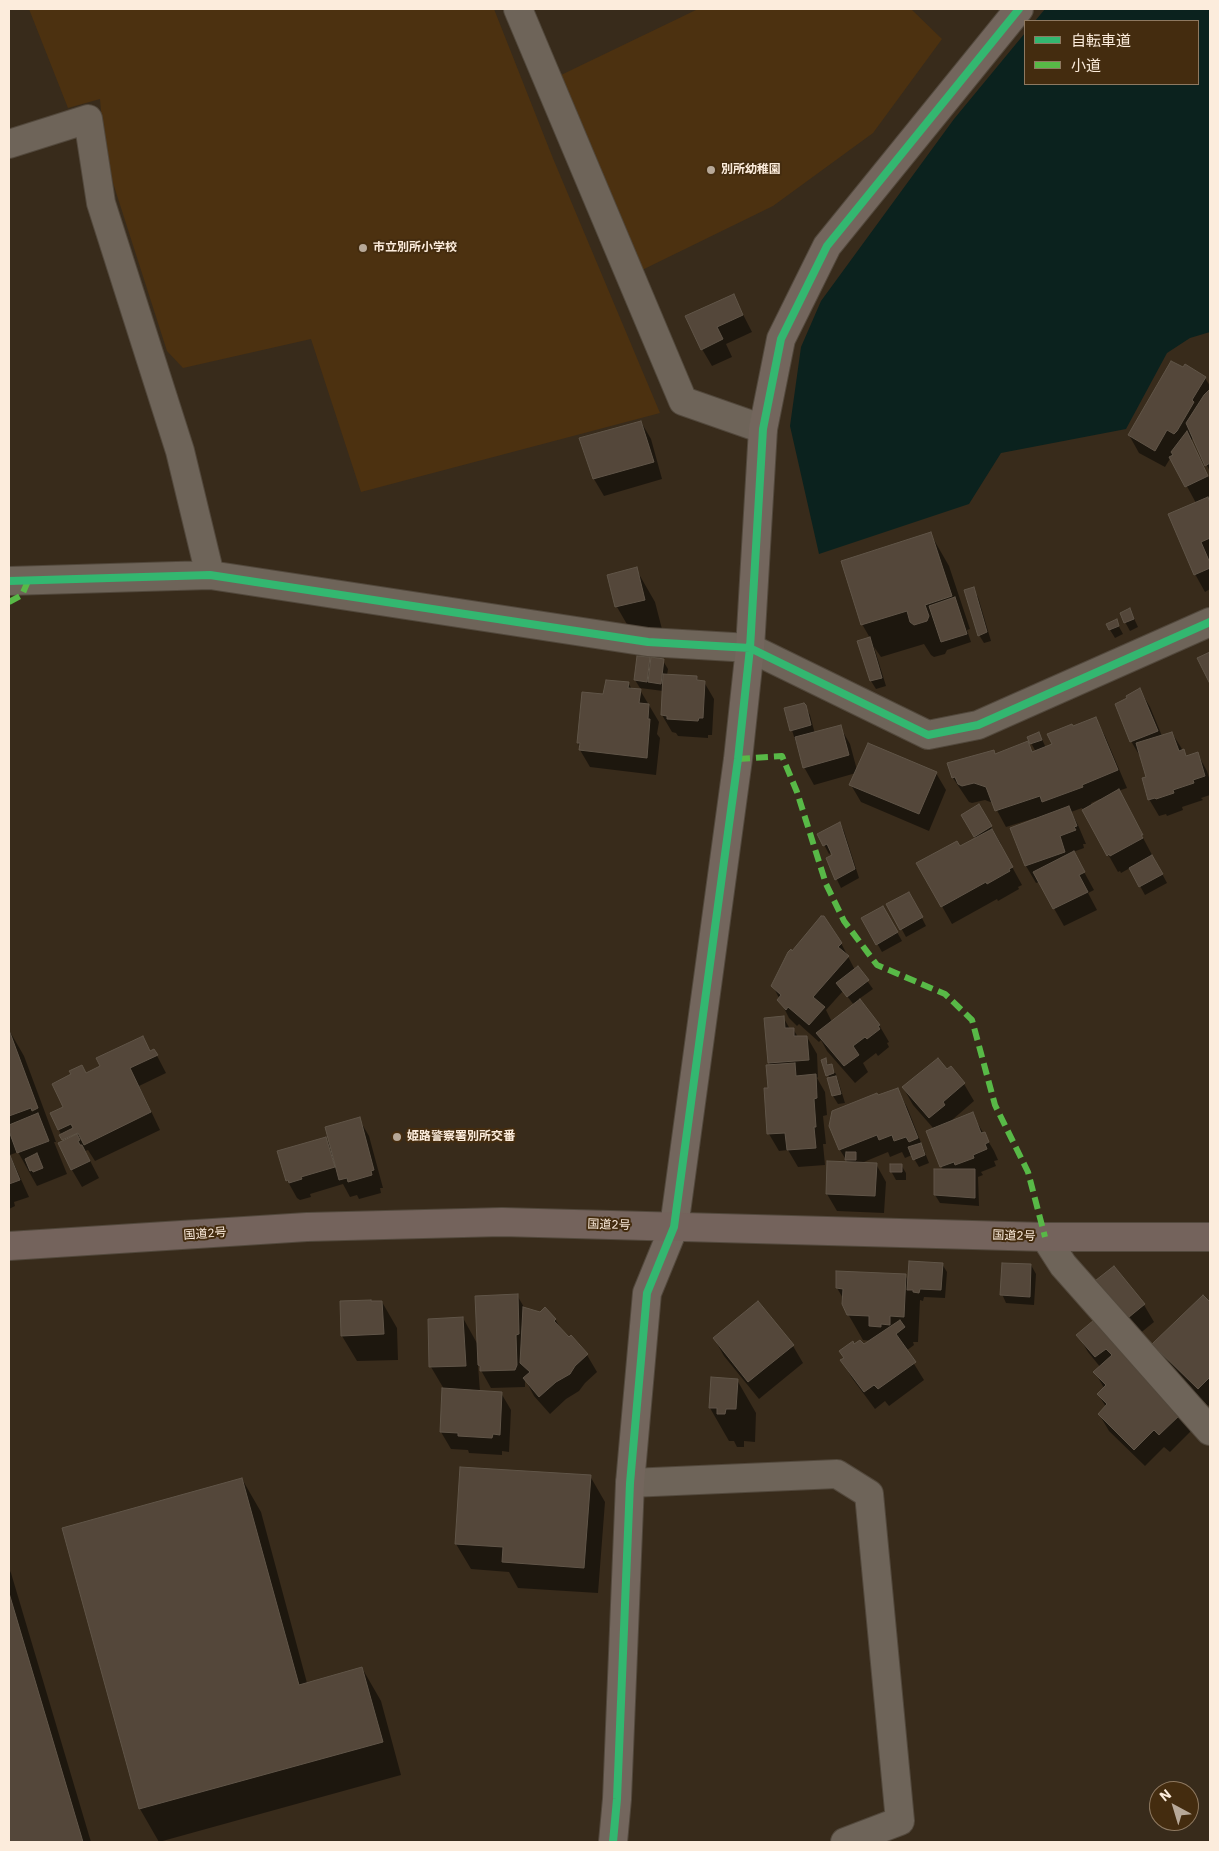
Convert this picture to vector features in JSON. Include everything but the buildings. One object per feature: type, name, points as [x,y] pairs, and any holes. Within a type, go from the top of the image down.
[{"type":"highway","name":"国道2号","points":[[9,1246],[388,1224],[502,1222],[1045,1237],[1210,1237]]},
{"type":"street","points":[[518,9],[684,401],[763,429]]},
{"type":"street","points":[[613,1842],[617,1799],[630,1483],[647,1293],[674,1227],[737,769],[750,648],[763,429],[781,339],[827,246],[1019,9]]},
{"type":"street","points":[[9,144],[88,118],[100,203],[180,451],[210,574]]},
{"type":"street","points":[[9,581],[210,574],[648,642],[750,648],[928,735],[978,725],[1210,622]]},
{"type":"street","points":[[1045,1237],[1064,1266],[1210,1431]]},
{"type":"street","points":[[630,1483],[837,1474],[869,1494],[900,1820],[845,1842]]},
{"type":"shaded area","name":"市立別所小学校","points":[[29,9],[494,9],[552,156],[660,413],[361,492],[311,339],[183,368],[167,351],[105,158],[100,99],[68,108]]},
{"type":"shaded area","name":"別所幼稚園","points":[[698,9],[911,9],[942,39],[873,133],[773,206],[640,271],[561,75]]},
{"type":"water","points":[[1045,9],[1210,9],[1210,332],[1190,338],[1167,353],[1126,429],[1001,453],[969,504],[819,554],[790,426],[801,347],[821,301],[954,119],[1024,34],[1024,85],[1199,85],[1199,20],[1036,20]]},
{"type":"marked path","points":[[9,602],[22,595],[28,581]]},
{"type":"marked path","points":[[738,759],[782,756],[797,792],[826,884],[844,921],[877,965],[945,994],[972,1020],[995,1105],[1028,1172],[1045,1237]]},
{"type":"cycle path","points":[[613,1842],[617,1799],[630,1483],[647,1293],[674,1227],[738,759],[750,648],[763,429],[781,339],[827,246],[1019,9]]},
{"type":"cycle path","points":[[9,581],[210,575],[648,642],[750,648],[928,735],[978,725],[1210,622]]},
{"type":"place","name":"別所幼稚園","points":[[711,170]]},
{"type":"place","name":"市立別所小学校","points":[[363,248]]},
{"type":"place","name":"姫路警察署別所交番","points":[[397,1137]]}]
